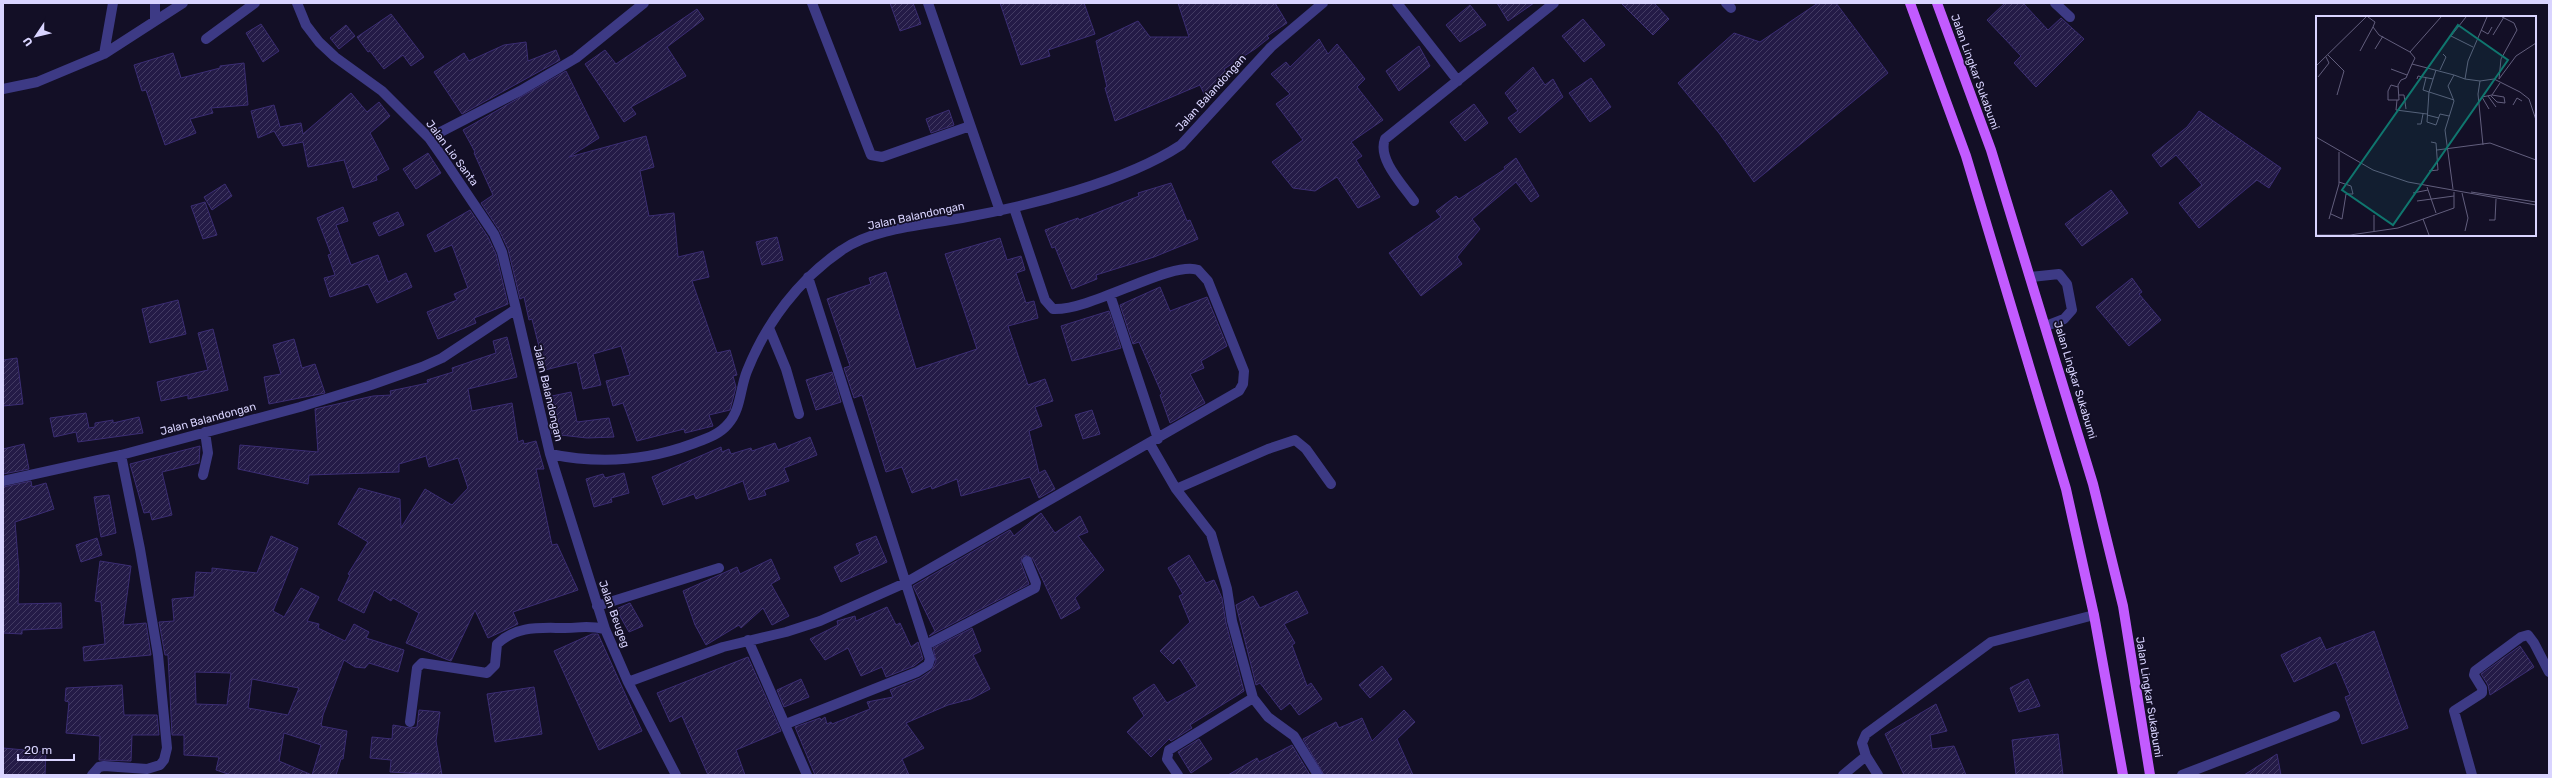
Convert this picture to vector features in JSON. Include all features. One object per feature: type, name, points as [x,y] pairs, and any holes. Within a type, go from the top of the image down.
[{"type":"main road","points":[[1910,3],[1966,156],[2006,285],[2066,489],[2094,615],[2123,775]]},
{"type":"main road","name":"Jalan Lingkar Sukabumi","points":[[1937,3],[1991,150],[2094,484],[2123,606],[2150,775]]},
{"type":"street","points":[[104,54],[113,3]]},
{"type":"street","points":[[155,3],[155,20]]},
{"type":"street","points":[[3,89],[37,82],[104,54],[183,3]]},
{"type":"street","points":[[206,39],[256,3]]},
{"type":"street","name":"Jalan Lio Santa","points":[[298,3],[306,25],[319,42],[335,57],[382,91],[429,138],[494,234],[502,252],[516,309]]},
{"type":"street","points":[[429,138],[520,91],[576,58],[644,3]]},
{"type":"street","points":[[812,3],[871,155],[882,157],[970,126]]},
{"type":"street","points":[[928,3],[1000,211]]},
{"type":"street","name":"Jalan Balandongan","points":[[3,481],[121,455],[300,407],[422,367],[464,344],[516,309],[550,454],[584,459],[623,460],[672,451],[717,434],[729,424],[737,409],[743,381],[750,363],[769,328],[797,288],[823,263],[844,248],[864,238],[915,226],[1014,208],[1110,178],[1168,154],[1181,145],[1271,46],[1323,3]]},
{"type":"street","points":[[1397,3],[1458,81]]},
{"type":"street","points":[[1414,201],[1385,156],[1382,146],[1385,139],[1393,130],[1458,81],[1554,3]]},
{"type":"street","points":[[2055,3],[2070,18]]},
{"type":"street","points":[[628,682],[696,656],[748,640],[786,632],[820,621],[905,583],[1154,442],[1239,391],[1243,384],[1244,370],[1208,281],[1198,270],[1182,268],[1110,295],[1059,309],[1048,306],[1014,208]]},
{"type":"street","points":[[2031,277],[2059,274],[2067,284],[2072,310],[2064,319],[2046,326]]},
{"type":"street","points":[[786,724],[923,670],[930,659],[808,277]]},
{"type":"street","points":[[1110,295],[1154,442],[1176,489],[1211,534],[1227,589],[1232,621],[1253,698],[1268,717],[1294,736],[1318,775]]},
{"type":"street","points":[[769,328],[786,369],[799,414]]},
{"type":"street","points":[[202,475],[208,453],[205,432]]},
{"type":"street","points":[[1176,489],[1268,449],[1296,440],[1306,449],[1331,484]]},
{"type":"street","name":"Jalan Beugeg","points":[[550,454],[596,606],[605,629],[628,682],[676,775]]},
{"type":"street","points":[[92,775],[99,767],[104,766],[153,768],[164,760],[167,748],[158,655],[140,549],[121,455]]},
{"type":"street","points":[[926,645],[1035,588],[1036,583],[1027,561]]},
{"type":"street","points":[[596,606],[719,568]]},
{"type":"street","points":[[1878,775],[1866,756],[1863,739],[1875,726],[1981,648],[2004,637],[2094,615]]},
{"type":"street","points":[[410,722],[417,668],[422,663],[487,673],[495,665],[497,644],[519,630],[533,627],[564,628],[586,625],[605,629]]},
{"type":"street","points":[[2472,775],[2454,711],[2482,693],[2482,688],[2474,675],[2475,670],[2521,637],[2528,635],[2534,643],[2549,672]]},
{"type":"street","points":[[748,640],[807,775]]},
{"type":"street","points":[[1178,775],[1167,759],[1169,750],[1253,698]]},
{"type":"street","points":[[2182,775],[2335,716]]},
{"type":"street","points":[[1843,775],[1866,756]]},
{"type":"building","points":[[890,3],[913,3],[921,24],[900,31]]},
{"type":"building","points":[[1000,3],[1084,3],[1095,34],[1048,50],[1050,56],[1021,65]]},
{"type":"building","points":[[1178,3],[1275,3],[1287,23],[1267,36],[1269,38],[1255,49],[1224,69],[1227,74],[1205,96],[1200,85],[1115,121],[1105,88],[1107,87],[1096,41],[1138,21],[1150,37],[1189,37]]},
{"type":"building","points":[[1497,3],[1534,3],[1508,21]]},
{"type":"building","points":[[1621,3],[1654,3],[1669,19],[1653,35]]},
{"type":"building","points":[[1818,3],[1836,3],[1888,73],[1754,182],[1719,133],[1678,83],[1734,33],[1760,42]]},
{"type":"building","points":[[2005,3],[2023,3],[2048,30],[2061,18],[2084,39],[2036,87],[2014,63],[2021,56],[1987,20]]},
{"type":"building","points":[[1470,5],[1486,25],[1460,42],[1446,25]]},
{"type":"building","points":[[697,9],[704,19],[667,47],[686,76],[631,107],[636,114],[624,122],[585,64],[605,50],[616,64]]},
{"type":"building","points":[[391,14],[424,57],[411,66],[403,55],[384,69],[370,51],[368,52],[357,37]]},
{"type":"building","points":[[1583,19],[1605,45],[1584,62],[1562,36]]},
{"type":"building","points":[[261,24],[279,51],[263,62],[246,33]]},
{"type":"building","points":[[346,25],[355,36],[339,49],[330,38]]},
{"type":"building","points":[[1319,39],[1328,54],[1337,44],[1365,79],[1357,87],[1383,120],[1351,142],[1362,156],[1356,160],[1380,197],[1358,208],[1337,177],[1315,191],[1293,188],[1272,162],[1303,140],[1276,104],[1290,94],[1271,74],[1286,62],[1290,67]]},
{"type":"building","points":[[526,42],[528,61],[556,50],[560,60],[462,114],[434,72],[464,53],[469,61],[504,45]]},
{"type":"building","points":[[1419,46],[1430,66],[1399,91],[1386,71]]},
{"type":"building","points":[[173,53],[181,78],[220,68],[220,66],[244,63],[248,105],[211,108],[213,113],[190,119],[196,133],[165,145],[146,90],[142,91],[134,65]]},
{"type":"building","points":[[1533,67],[1545,85],[1553,79],[1563,97],[1520,133],[1508,118],[1518,111],[1505,93]]},
{"type":"building","points":[[566,71],[599,138],[569,157],[646,136],[654,167],[640,171],[649,216],[674,213],[678,257],[703,251],[709,277],[692,281],[717,353],[730,350],[737,375],[733,376],[736,387],[730,410],[709,415],[713,426],[685,433],[684,429],[637,441],[623,403],[613,406],[606,381],[630,375],[621,346],[593,354],[601,385],[583,389],[577,362],[545,370],[532,319],[529,320],[524,297],[520,299],[508,249],[499,230],[481,203],[493,195],[474,153],[475,152],[463,130]]},
{"type":"building","points":[[1591,78],[1611,107],[1590,122],[1569,93]]},
{"type":"building","points":[[351,93],[367,112],[379,102],[390,116],[370,133],[389,169],[376,176],[377,180],[353,188],[344,160],[308,167],[303,142],[283,146],[274,131],[258,138],[251,111],[274,105],[280,127],[301,123],[303,134]]},
{"type":"building","points":[[1474,104],[1488,123],[1465,141],[1450,122]]},
{"type":"building","points":[[949,110],[954,125],[931,133],[926,119]]},
{"type":"building","points":[[2199,111],[2281,168],[2269,188],[2257,180],[2199,228],[2179,203],[2202,185],[2176,155],[2161,167],[2152,155],[2187,127]]},
{"type":"building","points":[[428,153],[441,173],[416,189],[403,169]]},
{"type":"building","points":[[1516,158],[1539,196],[1531,202],[1516,182],[1472,219],[1480,229],[1457,257],[1462,264],[1421,296],[1389,253],[1441,217],[1436,211],[1456,196],[1459,199],[1505,169],[1504,167]]},
{"type":"building","points":[[1171,183],[1187,221],[1190,220],[1198,239],[1154,257],[1096,275],[1097,279],[1072,289],[1055,247],[1052,248],[1045,230],[1078,218],[1079,220],[1139,196],[1138,193]]},
{"type":"building","points":[[225,184],[232,196],[212,210],[204,197]]},
{"type":"building","points":[[2111,190],[2128,213],[2082,246],[2065,224]]},
{"type":"building","points":[[205,202],[217,235],[203,239],[191,206]]},
{"type":"building","points":[[343,207],[348,221],[336,225],[351,265],[378,255],[388,282],[406,273],[412,287],[377,303],[368,284],[330,297],[324,278],[335,275],[328,255],[331,254],[317,218]]},
{"type":"building","points":[[470,210],[488,237],[496,254],[508,304],[474,318],[476,323],[438,339],[427,312],[457,300],[454,294],[468,288],[452,245],[435,252],[427,235]]},
{"type":"building","points":[[398,212],[404,225],[379,236],[373,223]]},
{"type":"building","points":[[777,237],[783,260],[762,265],[756,242]]},
{"type":"building","points":[[1000,238],[1007,260],[1021,256],[1025,270],[1016,273],[1026,303],[1034,301],[1038,318],[1008,326],[1028,385],[1045,379],[1053,401],[1035,407],[1042,426],[1029,431],[1039,473],[1045,470],[1055,489],[1039,498],[1030,477],[961,496],[957,479],[932,489],[931,486],[912,493],[902,467],[886,472],[862,395],[854,398],[844,368],[850,366],[827,299],[871,284],[869,278],[886,272],[916,369],[977,349],[945,254]]},
{"type":"building","points":[[2132,278],[2142,292],[2139,294],[2161,320],[2129,346],[2096,307]]},
{"type":"building","points":[[1160,287],[1170,311],[1207,297],[1227,346],[1201,361],[1204,368],[1190,374],[1205,403],[1170,423],[1160,395],[1162,394],[1139,342],[1133,344],[1120,305]]},
{"type":"building","points":[[178,300],[186,334],[150,343],[142,309]]},
{"type":"building","points":[[1109,311],[1121,348],[1072,361],[1061,326]]},
{"type":"building","points":[[213,329],[228,390],[188,399],[188,395],[161,401],[157,382],[208,370],[198,333]]},
{"type":"building","points":[[507,337],[517,377],[468,389],[472,411],[512,403],[518,442],[523,440],[524,444],[536,441],[544,469],[536,469],[552,545],[557,544],[578,590],[513,612],[518,624],[488,638],[475,610],[451,661],[406,643],[419,613],[393,598],[391,601],[374,590],[364,613],[338,600],[350,575],[348,574],[368,542],[338,524],[359,488],[400,499],[401,528],[425,489],[452,505],[468,488],[458,458],[429,467],[426,456],[399,464],[399,472],[309,475],[308,484],[238,469],[240,445],[318,452],[315,409],[373,396],[391,395],[390,391],[428,383],[427,380],[453,372],[452,368],[496,353],[493,341]]},
{"type":"building","points":[[294,339],[302,368],[315,364],[325,393],[269,404],[264,377],[281,374],[273,345]]},
{"type":"building","points":[[17,358],[23,404],[3,406],[3,360]]},
{"type":"building","points":[[832,372],[841,402],[816,410],[806,380]]},
{"type":"building","points":[[571,392],[577,422],[609,418],[614,437],[587,438],[552,434],[550,425],[559,424],[552,396]]},
{"type":"building","points":[[1092,410],[1100,434],[1083,439],[1075,415]]},
{"type":"building","points":[[86,413],[89,428],[95,427],[95,423],[113,420],[113,423],[139,417],[143,433],[78,442],[76,432],[54,437],[50,418]]},
{"type":"building","points":[[810,437],[817,455],[784,468],[789,481],[764,490],[766,495],[749,500],[743,481],[696,499],[694,494],[663,505],[652,477],[721,447],[722,452],[729,449],[731,454],[751,448],[752,451],[775,443],[778,450]]},
{"type":"building","points":[[24,444],[29,469],[3,474],[3,449]]},
{"type":"building","points":[[200,446],[199,463],[162,472],[172,515],[152,520],[150,512],[144,513],[130,464]]},
{"type":"building","points":[[624,473],[629,493],[611,498],[612,502],[594,507],[586,479],[603,474],[605,478]]},
{"type":"building","points":[[31,481],[32,487],[46,483],[54,509],[15,522],[19,571],[18,604],[61,603],[62,628],[22,630],[22,634],[3,633],[3,487]]},
{"type":"building","points":[[109,495],[116,533],[101,537],[94,497]]},
{"type":"building","points":[[1041,513],[1055,533],[1080,516],[1088,532],[1078,536],[1104,570],[1075,598],[1080,608],[1061,619],[1033,559],[1025,555],[1022,557],[1021,563],[1029,584],[929,636],[935,631],[913,586],[1010,530],[1014,536]]},
{"type":"building","points":[[271,536],[298,548],[273,611],[284,617],[301,588],[319,597],[307,621],[319,624],[318,628],[345,641],[354,624],[369,632],[366,638],[404,650],[398,672],[369,663],[365,668],[355,667],[344,660],[323,715],[321,726],[347,731],[343,759],[341,759],[336,775],[312,775],[231,775],[216,770],[219,757],[184,755],[184,735],[172,735],[168,655],[165,655],[159,622],[174,621],[172,599],[194,597],[196,572],[212,573],[212,568],[257,573]],"holes":[[[195,672],[231,673],[227,705],[196,704]],[[252,679],[299,688],[288,715],[248,708]],[[284,733],[321,745],[312,775],[279,761]]]},
{"type":"building","points":[[876,536],[887,562],[841,582],[834,567],[860,554],[856,544]]},
{"type":"building","points":[[97,538],[102,555],[81,562],[76,545]]},
{"type":"building","points":[[1189,555],[1206,583],[1214,580],[1222,598],[1226,623],[1244,691],[1190,725],[1192,728],[1171,741],[1169,739],[1151,757],[1127,732],[1144,716],[1133,698],[1154,684],[1167,703],[1197,686],[1179,658],[1173,664],[1160,651],[1190,622],[1179,596],[1183,594],[1168,568]]},
{"type":"building","points":[[771,559],[780,579],[771,584],[789,616],[772,625],[763,608],[741,628],[739,625],[706,645],[695,625],[683,591],[737,567],[740,574]]},
{"type":"building","points":[[100,561],[131,566],[123,625],[146,623],[151,655],[84,661],[83,647],[105,644],[101,602],[95,601]]},
{"type":"building","points":[[1297,591],[1308,613],[1284,624],[1295,643],[1292,645],[1307,686],[1311,683],[1322,699],[1299,715],[1290,703],[1281,710],[1260,683],[1256,685],[1236,605],[1253,596],[1260,608]]},
{"type":"building","points":[[630,603],[643,626],[629,632],[616,609]]},
{"type":"building","points":[[887,607],[896,625],[900,623],[911,647],[918,642],[923,659],[914,666],[886,677],[882,667],[861,676],[848,648],[825,660],[810,639],[838,625],[837,621],[855,616],[856,621]]},
{"type":"building","points":[[972,628],[981,651],[973,655],[990,689],[971,699],[948,705],[906,723],[924,748],[902,759],[909,775],[815,775],[795,727],[820,718],[821,720],[825,717],[827,724],[831,722],[832,724],[870,709],[867,702],[893,697],[890,690],[920,678],[932,670],[936,661],[933,648]]},
{"type":"building","points":[[2374,631],[2408,728],[2362,744],[2345,697],[2350,695],[2336,662],[2294,682],[2281,655],[2320,637],[2326,650]]},
{"type":"building","points":[[592,634],[598,634],[642,731],[599,750],[554,651]]},
{"type":"building","points":[[2520,646],[2534,667],[2490,695],[2488,685],[2481,674]]},
{"type":"building","points":[[748,657],[781,731],[736,750],[745,775],[708,775],[682,716],[670,722],[657,693]]},
{"type":"building","points":[[1382,666],[1392,679],[1370,698],[1359,685]]},
{"type":"building","points":[[801,679],[809,697],[784,707],[777,690]]},
{"type":"building","points":[[2028,679],[2040,706],[2019,712],[2010,688]]},
{"type":"building","points":[[122,685],[124,715],[157,715],[159,735],[132,735],[131,761],[99,760],[100,736],[66,733],[69,702],[65,701],[66,688]]},
{"type":"building","points":[[534,687],[542,734],[495,742],[487,694]]},
{"type":"building","points":[[1936,704],[1947,731],[1930,735],[1932,749],[1954,746],[1966,775],[1904,775],[1885,734]]},
{"type":"building","points":[[419,710],[440,712],[436,741],[442,775],[390,772],[391,760],[370,758],[372,737],[392,739],[393,725],[410,728],[417,727]]},
{"type":"building","points":[[1404,710],[1415,722],[1397,739],[1413,775],[1324,775],[1303,739],[1336,722],[1339,728],[1362,718],[1372,741]]},
{"type":"building","points":[[2058,734],[2063,775],[2016,775],[2012,740]]},
{"type":"building","points":[[1199,739],[1212,759],[1191,773],[1178,752]]},
{"type":"building","points":[[1292,745],[1310,775],[1228,775],[1257,758],[1259,762]]},
{"type":"building","points":[[3,748],[46,752],[45,775],[3,775]]},
{"type":"building","points":[[2277,754],[2281,775],[2244,775]]}]
